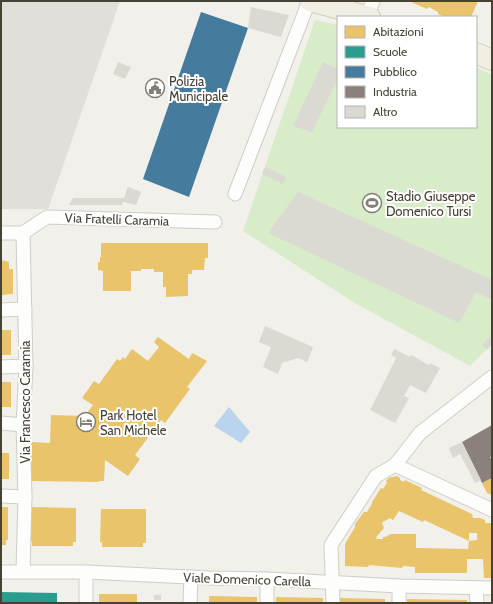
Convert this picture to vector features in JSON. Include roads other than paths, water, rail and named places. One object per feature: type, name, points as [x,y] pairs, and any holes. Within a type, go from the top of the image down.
[{"type":"main road","points":[[310,1],[370,11]]},
{"type":"main road","points":[[477,53],[492,60]]},
{"type":"street","points":[[235,194],[310,1]]},
{"type":"street","name":"Via Fratelli Caramia","points":[[23,233],[47,217],[215,222]]},
{"type":"street","points":[[1,233],[23,233]]},
{"type":"street","name":"Via Francesco Caramia","points":[[23,233],[26,366],[23,425],[25,497],[23,572]]},
{"type":"street","points":[[1,310],[24,309]]},
{"type":"street","points":[[1,366],[26,366]]},
{"type":"street","points":[[333,603],[331,545],[376,476],[395,465],[420,433],[492,377]]},
{"type":"street","points":[[1,423],[23,425]]},
{"type":"street","points":[[395,465],[492,510]]},
{"type":"street","points":[[1,496],[25,497]]},
{"type":"street","name":"Viale Domenico Carella","points":[[1,572],[86,572],[398,586],[492,588]]},
{"type":"street","points":[[86,572],[86,603]]},
{"type":"street","points":[[190,603],[191,577]]},
{"type":"street","points":[[267,579],[267,603]]},
{"type":"street","points":[[398,586],[399,603]]},
{"type":"street","points":[[476,588],[477,603]]},
{"type":"water","points":[[229,407],[250,432],[241,443],[214,426]]},
{"type":"place","name":"Polizia Municipale","points":[[155,88]]},
{"type":"place","name":"Stadio Giuseppe Domenico Tursi","points":[[372,203]]},
{"type":"place","name":"Park Hotel San Michele","points":[[86,422]]}]
